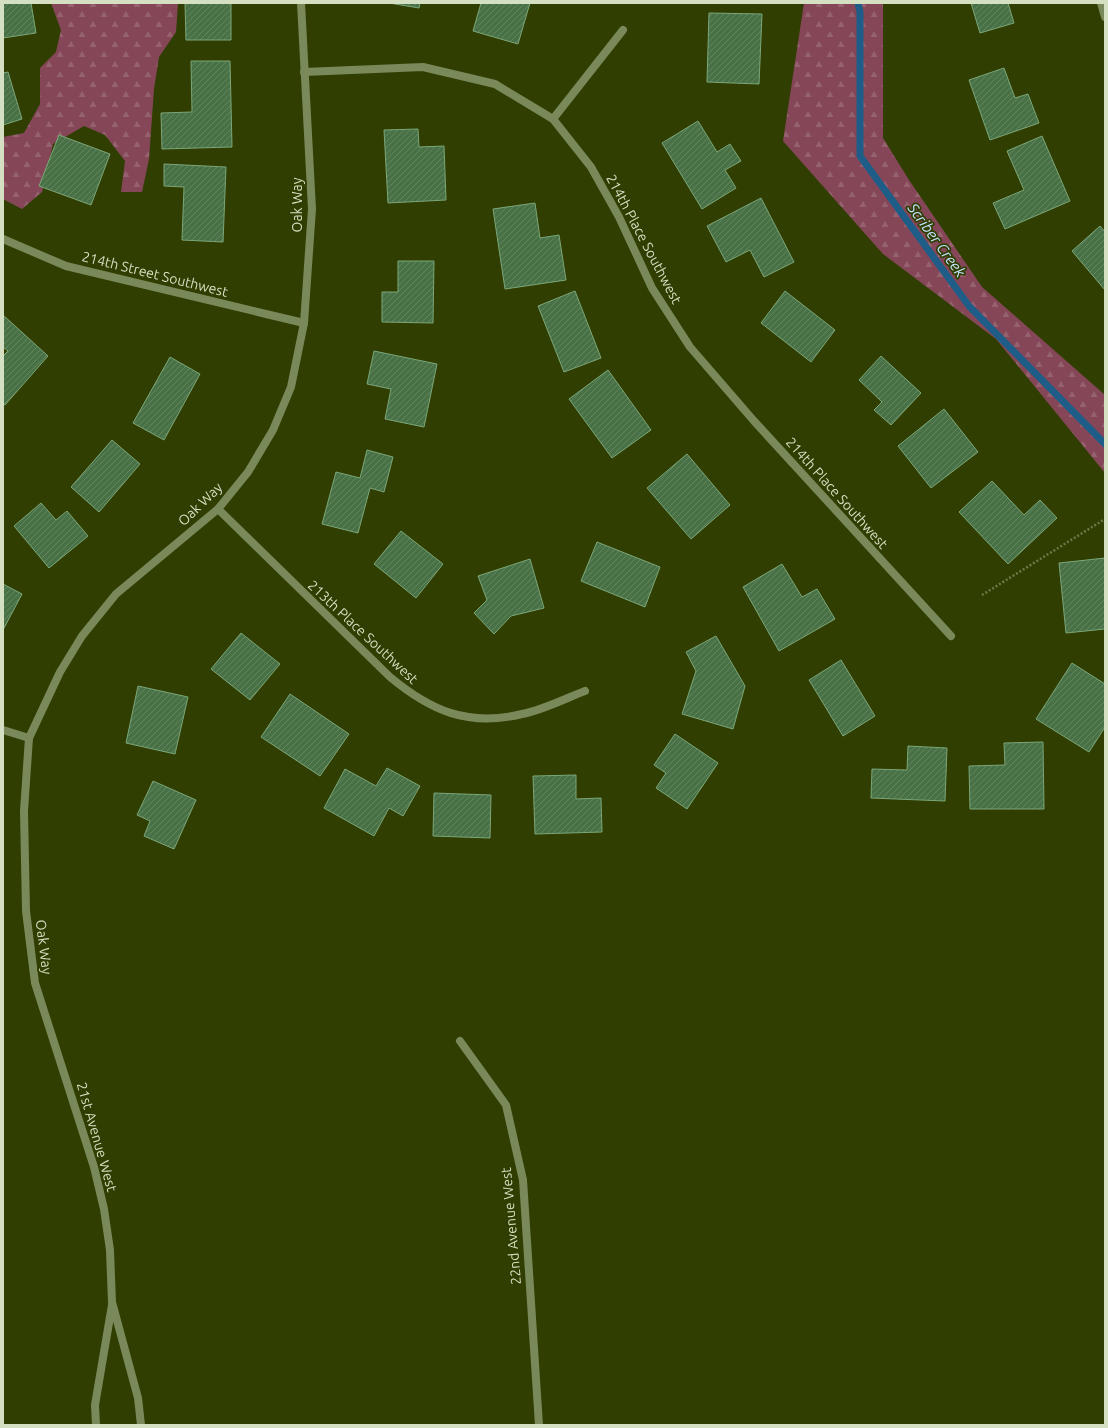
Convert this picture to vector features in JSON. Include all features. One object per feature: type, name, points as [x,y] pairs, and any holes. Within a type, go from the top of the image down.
[{"type":"street","name":"Oak Way","points":[[35,983],[26,896],[24,811],[29,738],[60,672],[82,636],[116,594],[218,509],[248,472],[273,430],[291,388],[304,324],[312,209],[301,3]]},
{"type":"street","points":[[1101,3],[1105,17]]},
{"type":"street","points":[[553,119],[623,30]]},
{"type":"street","name":"214th Place Southwest","points":[[304,72],[423,67],[495,84],[553,119],[591,166],[619,217],[652,288],[690,347],[754,421],[951,636]]},
{"type":"street","name":"214th Street Southwest","points":[[3,239],[66,266],[304,324]]},
{"type":"street","name":"213th Place Southwest","points":[[218,509],[390,678],[412,696],[443,712],[483,719],[522,714],[585,691]]},
{"type":"street","points":[[3,730],[29,738]]},
{"type":"street","name":"21st Avenue West","points":[[35,983],[94,1167],[104,1209],[110,1250],[112,1302],[95,1405],[96,1425]]},
{"type":"street","name":"22nd Avenue West","points":[[460,1042],[506,1105],[523,1180],[539,1425]]},
{"type":"street","name":"21st Avenue West","points":[[112,1302],[138,1398],[141,1425]]},
{"type":"path","points":[[982,595],[1105,519]]},
{"type":"green space","points":[[51,3],[178,3],[176,32],[159,57],[154,89],[149,159],[142,192],[121,192],[125,161],[105,135],[84,126],[53,144],[42,192],[22,209],[3,199],[3,137],[24,133],[40,104],[40,68],[56,52],[61,30]]},
{"type":"green space","points":[[804,3],[883,3],[883,138],[909,180],[982,287],[1105,395],[1105,473],[996,339],[883,254],[783,141]]},
{"type":"building","points":[[3,3],[31,3],[36,33],[3,38]]},
{"type":"building","points":[[185,3],[231,3],[231,40],[186,40]]},
{"type":"building","points":[[389,3],[420,3],[419,8]]},
{"type":"building","points":[[481,3],[530,3],[518,44],[473,31]]},
{"type":"building","points":[[971,3],[1008,3],[1014,23],[980,33]]},
{"type":"building","points":[[709,13],[762,14],[759,84],[707,82]]},
{"type":"building","points":[[191,61],[230,61],[232,147],[162,149],[161,113],[192,112]]},
{"type":"building","points":[[1004,68],[1015,98],[1028,94],[1039,123],[990,140],[969,80]]},
{"type":"building","points":[[8,72],[22,119],[3,125],[3,73]]},
{"type":"building","points":[[698,121],[717,152],[730,144],[741,161],[725,170],[736,188],[702,209],[662,143]]},
{"type":"building","points":[[418,129],[419,147],[444,146],[446,200],[388,203],[384,130]]},
{"type":"building","points":[[59,135],[110,154],[91,205],[39,186]]},
{"type":"building","points":[[1042,136],[1070,201],[1005,229],[993,203],[1024,190],[1007,151]]},
{"type":"building","points":[[164,164],[226,167],[223,242],[182,240],[184,187],[164,186]]},
{"type":"building","points":[[761,198],[794,262],[764,277],[750,250],[726,262],[707,226]]},
{"type":"building","points":[[535,203],[540,238],[559,235],[566,280],[505,289],[493,209]]},
{"type":"building","points":[[1100,226],[1105,232],[1105,290],[1072,251]]},
{"type":"building","points":[[398,261],[434,261],[433,323],[382,322],[382,292],[398,292]]},
{"type":"building","points":[[575,291],[601,358],[564,372],[538,306]]},
{"type":"building","points":[[785,291],[835,330],[811,362],[761,323]]},
{"type":"building","points":[[3,315],[48,356],[5,405],[3,404],[3,356],[8,351],[3,347]]},
{"type":"building","points":[[374,351],[437,364],[424,427],[385,419],[391,389],[367,384]]},
{"type":"building","points":[[881,356],[921,393],[891,425],[874,410],[882,402],[859,380]]},
{"type":"building","points":[[170,357],[200,374],[164,440],[133,423]]},
{"type":"building","points":[[608,370],[651,430],[612,458],[569,399]]},
{"type":"building","points":[[944,409],[978,452],[931,488],[898,446]]},
{"type":"building","points":[[112,440],[140,464],[99,512],[71,487]]},
{"type":"building","points":[[367,450],[393,457],[384,492],[370,488],[358,533],[322,524],[336,472],[360,478]]},
{"type":"building","points":[[687,454],[730,505],[691,539],[647,488]]},
{"type":"building","points":[[992,481],[1024,515],[1040,500],[1057,518],[1008,564],[959,512]]},
{"type":"building","points":[[41,503],[56,520],[67,511],[88,536],[49,568],[14,526]]},
{"type":"building","points":[[401,531],[443,564],[416,598],[374,564]]},
{"type":"building","points":[[597,542],[660,567],[645,607],[581,581]]},
{"type":"building","points":[[1105,558],[1105,629],[1066,633],[1059,563]]},
{"type":"building","points":[[530,559],[544,608],[511,616],[494,634],[474,613],[487,600],[478,576]]},
{"type":"building","points":[[782,564],[802,597],[817,589],[835,619],[779,651],[743,587]]},
{"type":"building","points":[[3,584],[22,594],[3,630]]},
{"type":"building","points":[[241,633],[280,664],[250,700],[211,669]]},
{"type":"building","points":[[716,636],[745,686],[733,729],[682,714],[696,671],[686,652]]},
{"type":"building","points":[[841,660],[875,716],[843,736],[809,680]]},
{"type":"building","points":[[1072,663],[1105,684],[1105,727],[1089,752],[1036,719]]},
{"type":"building","points":[[138,686],[188,697],[175,754],[126,743]]},
{"type":"building","points":[[290,694],[349,734],[320,776],[261,737]]},
{"type":"building","points":[[675,734],[718,763],[687,809],[656,788],[666,773],[654,765]]},
{"type":"building","points":[[1043,742],[1044,809],[970,809],[969,766],[1005,765],[1004,743]]},
{"type":"building","points":[[908,746],[947,748],[945,801],[871,798],[872,769],[907,770]]},
{"type":"building","points":[[387,768],[420,786],[403,816],[389,808],[374,836],[324,808],[345,769],[376,786]]},
{"type":"building","points":[[576,775],[576,799],[601,798],[602,832],[535,834],[533,776]]},
{"type":"building","points":[[153,781],[196,800],[174,849],[144,836],[150,821],[137,815]]},
{"type":"building","points":[[434,793],[491,795],[490,838],[433,836]]},
{"type":"waterway","name":"Scriber Creek","points":[[858,3],[860,12],[860,156],[969,306],[1105,444]]}]
